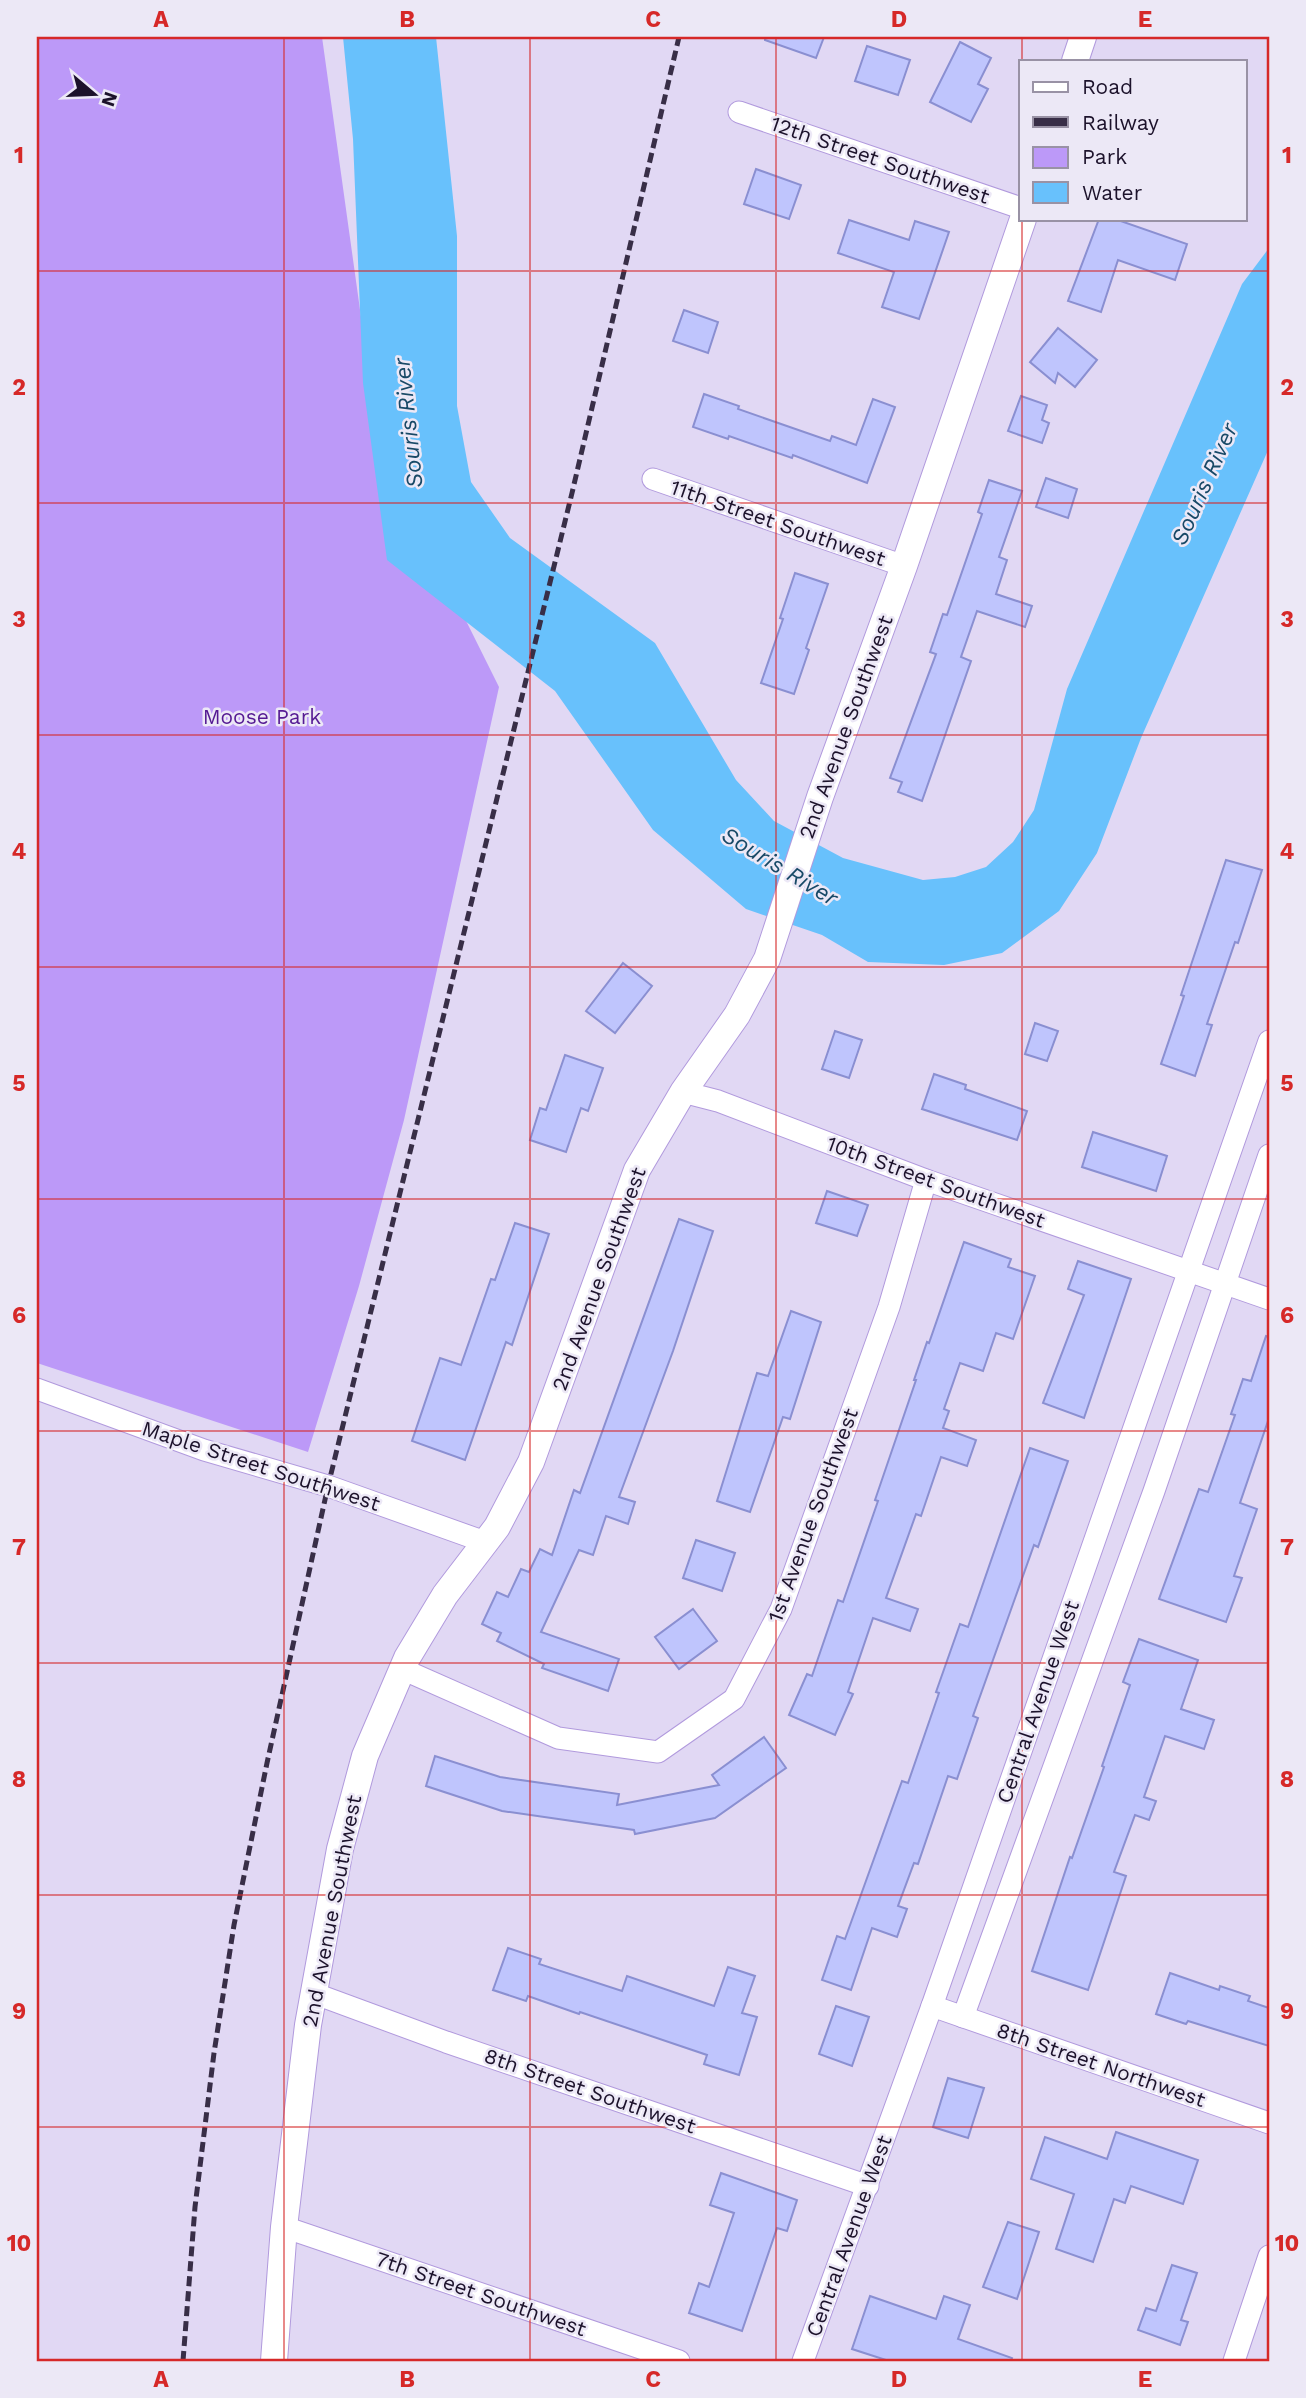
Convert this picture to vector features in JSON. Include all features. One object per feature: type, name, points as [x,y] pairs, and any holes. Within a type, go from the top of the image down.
[{"type":"street","points":[[1074,60],[1083,37]]},
{"type":"street","name":"12th Street Southwest","points":[[739,112],[1019,207]]},
{"type":"street","name":"2nd Avenue Southwest","points":[[274,2361],[284,2227],[313,1993],[340,1849],[365,1756],[407,1658],[445,1595],[497,1527],[531,1462],[637,1170],[683,1092],[737,1015],[767,959],[820,797],[904,566],[1023,220]]},
{"type":"street","name":"11th Street Southwest","points":[[653,479],[904,566]]},
{"type":"street","name":"Central Avenue West","points":[[803,2361],[869,2186],[1269,1041]]},
{"type":"street","name":"10th Street Southwest","points":[[683,1092],[718,1101],[926,1180],[1269,1300]]},
{"type":"street","points":[[963,2017],[1154,1491],[1269,1155]]},
{"type":"street","name":"1st Avenue Southwest","points":[[402,1669],[558,1738],[658,1752],[734,1699],[781,1609],[889,1307],[926,1180]]},
{"type":"street","name":"Maple Street Southwest","points":[[37,1389],[204,1450],[328,1486],[485,1542]]},
{"type":"street","name":"8th Street Southwest","points":[[313,1993],[446,2042],[869,2186]]},
{"type":"street","name":"8th Street Northwest","points":[[932,2006],[1269,2123]]},
{"type":"street","name":"7th Street Southwest","points":[[284,2227],[679,2361]]},
{"type":"street","points":[[1234,2361],[1269,2256]]},
{"type":"green space","name":"Moose Park","points":[[37,37],[322,37],[379,446],[499,687],[404,1120],[359,1286],[308,1452],[37,1363]]},
{"type":"water","name":"Souris River","points":[[343,37],[436,37],[457,236],[457,406],[471,482],[510,538],[655,643],[736,780],[774,821],[843,858],[923,880],[955,877],[986,867],[1013,842],[1034,810],[1067,689],[1242,284],[1269,248],[1269,448],[1141,738],[1097,853],[1059,911],[1002,953],[944,965],[868,962],[822,935],[746,909],[653,830],[555,691],[387,560],[363,383],[353,139]]},
{"type":"building","points":[[765,37],[824,37],[816,58],[765,40]]},
{"type":"building","points":[[960,42],[991,58],[978,84],[988,89],[971,122],[930,102]]},
{"type":"building","points":[[867,46],[910,60],[898,95],[855,81]]},
{"type":"building","points":[[756,169],[801,185],[789,219],[744,204]]},
{"type":"building","points":[[849,220],[909,240],[915,221],[949,232],[919,319],[882,307],[894,272],[838,253]]},
{"type":"building","points":[[1099,220],[1118,220],[1187,244],[1175,280],[1118,260],[1101,312],[1068,301]]},
{"type":"building","points":[[684,310],[718,322],[708,353],[673,341]]},
{"type":"building","points":[[1058,328],[1097,360],[1075,387],[1058,373],[1055,383],[1030,362]]},
{"type":"building","points":[[704,394],[739,406],[738,409],[830,441],[832,436],[856,445],[873,399],[895,407],[867,483],[793,455],[792,458],[729,436],[728,439],[693,427]]},
{"type":"building","points":[[1021,396],[1047,405],[1042,420],[1049,423],[1042,443],[1008,431]]},
{"type":"building","points":[[1046,478],[1077,489],[1068,518],[1036,507]]},
{"type":"building","points":[[989,480],[1022,491],[999,557],[1007,560],[996,594],[1032,606],[1025,627],[977,611],[961,657],[971,661],[922,801],[898,792],[902,782],[890,778],[936,654],[930,652],[943,614],[947,615],[982,514],[978,512]]},
{"type":"building","points":[[795,573],[828,584],[806,648],[809,650],[794,694],[761,683],[783,619],[780,618]]},
{"type":"building","points":[[1226,860],[1262,870],[1207,1024],[1212,1025],[1195,1076],[1161,1064]]},
{"type":"building","points":[[623,963],[652,986],[615,1033],[586,1011]]},
{"type":"building","points":[[1035,1023],[1058,1031],[1047,1061],[1025,1054]]},
{"type":"building","points":[[835,1031],[862,1040],[849,1078],[822,1069]]},
{"type":"building","points":[[565,1055],[603,1068],[588,1111],[581,1108],[566,1152],[530,1140],[540,1108],[546,1110]]},
{"type":"building","points":[[934,1074],[966,1085],[965,1089],[1027,1111],[1017,1140],[922,1109]]},
{"type":"building","points":[[1093,1132],[1167,1156],[1156,1191],[1082,1167]]},
{"type":"building","points":[[827,1191],[868,1205],[857,1236],[816,1223]]},
{"type":"building","points":[[679,1219],[713,1231],[673,1351],[619,1497],[635,1502],[628,1524],[606,1516],[593,1555],[579,1550],[541,1632],[619,1659],[608,1691],[542,1668],[544,1664],[497,1641],[501,1633],[482,1624],[497,1592],[508,1597],[521,1569],[529,1572],[540,1549],[552,1555],[574,1490],[580,1493]]},
{"type":"building","points":[[515,1223],[549,1234],[512,1345],[506,1342],[465,1460],[412,1441],[440,1358],[461,1365],[491,1279],[495,1280]]},
{"type":"building","points":[[964,1242],[1011,1259],[1008,1267],[1035,1276],[1013,1339],[996,1333],[983,1371],[960,1363],[944,1409],[949,1411],[943,1428],[976,1440],[967,1466],[941,1457],[921,1516],[916,1514],[886,1598],[918,1609],[910,1631],[873,1618],[848,1692],[853,1694],[835,1735],[789,1715],[807,1674],[812,1676],[838,1600],[843,1602],[878,1501],[875,1500],[914,1380]]},
{"type":"building","points":[[1078,1261],[1131,1279],[1084,1418],[1043,1403],[1084,1295],[1068,1289]]},
{"type":"building","points":[[791,1311],[821,1322],[790,1419],[783,1417],[750,1512],[717,1501],[757,1373],[768,1376]]},
{"type":"building","points":[[1266,1336],[1269,1337],[1269,1418],[1240,1503],[1257,1509],[1234,1576],[1242,1578],[1226,1622],[1159,1599],[1199,1489],[1208,1492],[1235,1415],[1231,1414],[1243,1379],[1251,1381]]},
{"type":"building","points":[[1030,1448],[1068,1461],[1038,1547],[1034,1545],[973,1716],[978,1718],[957,1779],[948,1776],[918,1864],[914,1863],[898,1906],[907,1909],[897,1937],[872,1928],[851,1990],[822,1980],[837,1936],[845,1939],[902,1781],[908,1783],[960,1624],[968,1627]]},
{"type":"building","points":[[696,1540],[735,1553],[722,1591],[683,1578]]},
{"type":"building","points":[[693,1609],[717,1641],[679,1669],[655,1637]]},
{"type":"building","points":[[1139,1639],[1198,1660],[1181,1709],[1214,1720],[1204,1749],[1165,1736],[1144,1797],[1156,1801],[1149,1820],[1135,1815],[1114,1872],[1126,1876],[1088,1990],[1032,1971],[1070,1857],[1072,1858],[1104,1767],[1102,1766],[1130,1685],[1123,1682]]},
{"type":"building","points":[[764,1737],[786,1768],[715,1818],[635,1834],[634,1830],[502,1811],[426,1786],[435,1756],[500,1777],[619,1794],[617,1805],[719,1785],[712,1775]]},
{"type":"building","points":[[508,1948],[541,1959],[539,1964],[622,1991],[627,1976],[714,2006],[728,1967],[755,1976],[742,2013],[757,2017],[739,2075],[704,2064],[707,2055],[528,1996],[526,2001],[493,1990]]},
{"type":"building","points":[[1170,1973],[1219,1990],[1220,1986],[1250,1996],[1248,2001],[1269,2008],[1269,2046],[1156,2014]]},
{"type":"building","points":[[836,2006],[869,2017],[852,2066],[819,2054]]},
{"type":"building","points":[[948,2078],[984,2088],[968,2138],[933,2127]]},
{"type":"building","points":[[1116,2132],[1198,2160],[1183,2204],[1131,2186],[1125,2203],[1114,2199],[1093,2262],[1056,2249],[1074,2194],[1031,2179],[1045,2137],[1107,2159]]},
{"type":"building","points":[[721,2173],[797,2200],[787,2231],[777,2228],[742,2331],[689,2313],[699,2283],[709,2287],[734,2213],[710,2205]]},
{"type":"building","points":[[1008,2222],[1039,2232],[1017,2299],[983,2287]]},
{"type":"building","points":[[1172,2265],[1197,2273],[1181,2320],[1188,2322],[1180,2345],[1138,2330],[1146,2308],[1156,2311]]},
{"type":"building","points":[[870,2296],[936,2319],[944,2296],[970,2305],[958,2339],[1012,2358],[1011,2361],[889,2361],[852,2349]]},
{"type":"railway","points":[[183,2361],[195,2207],[214,2053],[234,1925],[267,1763],[328,1486],[572,493],[679,37]]}]
